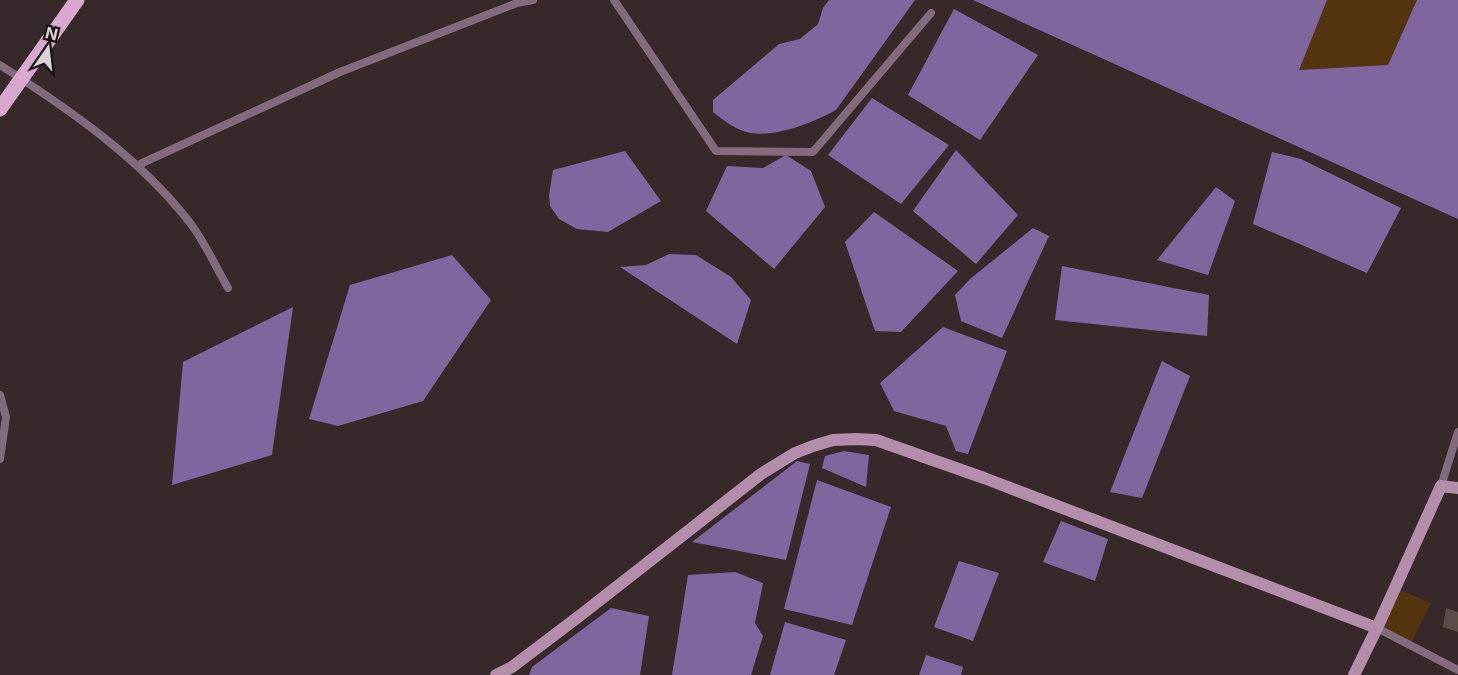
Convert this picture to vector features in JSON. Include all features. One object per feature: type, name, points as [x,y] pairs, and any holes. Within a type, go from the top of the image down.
[{"type":"main road","points":[[0,109],[77,0]]},
{"type":"street","points":[[496,675],[512,666],[574,620],[761,474],[795,453],[813,446],[833,440],[856,438],[876,440],[984,478],[1377,628]]},
{"type":"street","points":[[1354,675],[1441,486],[1458,488]]},
{"type":"lane","points":[[138,165],[340,72],[517,3],[533,0]]},
{"type":"lane","points":[[614,0],[716,151],[751,153],[813,152],[930,13]]},
{"type":"lane","points":[[0,65],[138,165],[191,225],[228,288]]},
{"type":"lane","points":[[0,395],[6,417],[0,459]]},
{"type":"lane","points":[[1441,486],[1458,432]]},
{"type":"lane","points":[[1377,628],[1458,670]]},
{"type":"shaded area","points":[[829,0],[915,0],[836,110],[816,120],[780,132],[756,134],[737,128],[713,112],[713,100],[779,44],[800,39],[818,24],[823,8]]},
{"type":"shaded area","points":[[973,0],[1327,0],[1299,70],[1388,65],[1417,0],[1458,0],[1458,219]]},
{"type":"shaded area","points":[[1327,0],[1417,0],[1388,65],[1298,70]]},
{"type":"shaded area","points":[[954,9],[1038,55],[980,140],[908,95]]},
{"type":"shaded area","points":[[872,98],[949,145],[901,204],[828,155]]},
{"type":"shaded area","points":[[956,150],[1018,215],[976,264],[913,211]]},
{"type":"shaded area","points":[[625,151],[661,201],[608,232],[577,229],[559,219],[550,206],[549,195],[553,170]]},
{"type":"shaded area","points":[[1272,152],[1301,159],[1401,208],[1367,273],[1253,224]]},
{"type":"shaded area","points":[[786,155],[811,171],[825,207],[774,269],[706,211],[727,166],[763,168]]},
{"type":"shaded area","points":[[1216,187],[1235,201],[1208,275],[1157,260]]},
{"type":"shaded area","points":[[874,212],[958,271],[901,332],[875,331],[845,242]]},
{"type":"shaded area","points":[[1033,228],[1049,236],[1002,338],[961,321],[955,295],[970,279]]},
{"type":"shaded area","points":[[669,254],[696,255],[731,277],[751,300],[737,344],[620,267],[646,265]]},
{"type":"shaded area","points":[[452,255],[491,300],[423,401],[338,426],[309,419],[350,285]]},
{"type":"shaded area","points":[[1062,266],[1209,295],[1207,336],[1055,320]]},
{"type":"shaded area","points":[[293,307],[272,455],[172,485],[183,362]]},
{"type":"shaded area","points":[[943,327],[1007,351],[968,454],[956,451],[946,426],[894,411],[880,383]]},
{"type":"shaded area","points":[[1162,361],[1190,376],[1142,498],[1110,492]]},
{"type":"shaded area","points":[[844,451],[869,455],[866,487],[822,468],[825,456]]},
{"type":"shaded area","points":[[797,461],[810,464],[786,560],[692,542]]},
{"type":"shaded area","points":[[817,480],[891,507],[852,625],[784,609]]},
{"type":"shaded area","points":[[1061,521],[1108,539],[1095,581],[1043,562]]},
{"type":"shaded area","points":[[959,561],[999,573],[973,641],[934,627]]},
{"type":"shaded area","points":[[735,572],[763,583],[755,623],[763,636],[751,675],[672,675],[688,575]]},
{"type":"shaded area","points":[[1395,588],[1431,603],[1410,645],[1377,628]]},
{"type":"shaded area","points":[[611,608],[649,616],[640,675],[529,675],[532,667]]},
{"type":"shaded area","points":[[785,622],[846,640],[834,675],[770,675]]},
{"type":"shaded area","points":[[926,655],[963,667],[961,675],[919,675]]},
{"type":"building","points":[[1446,608],[1458,612],[1458,632],[1443,627]]}]
